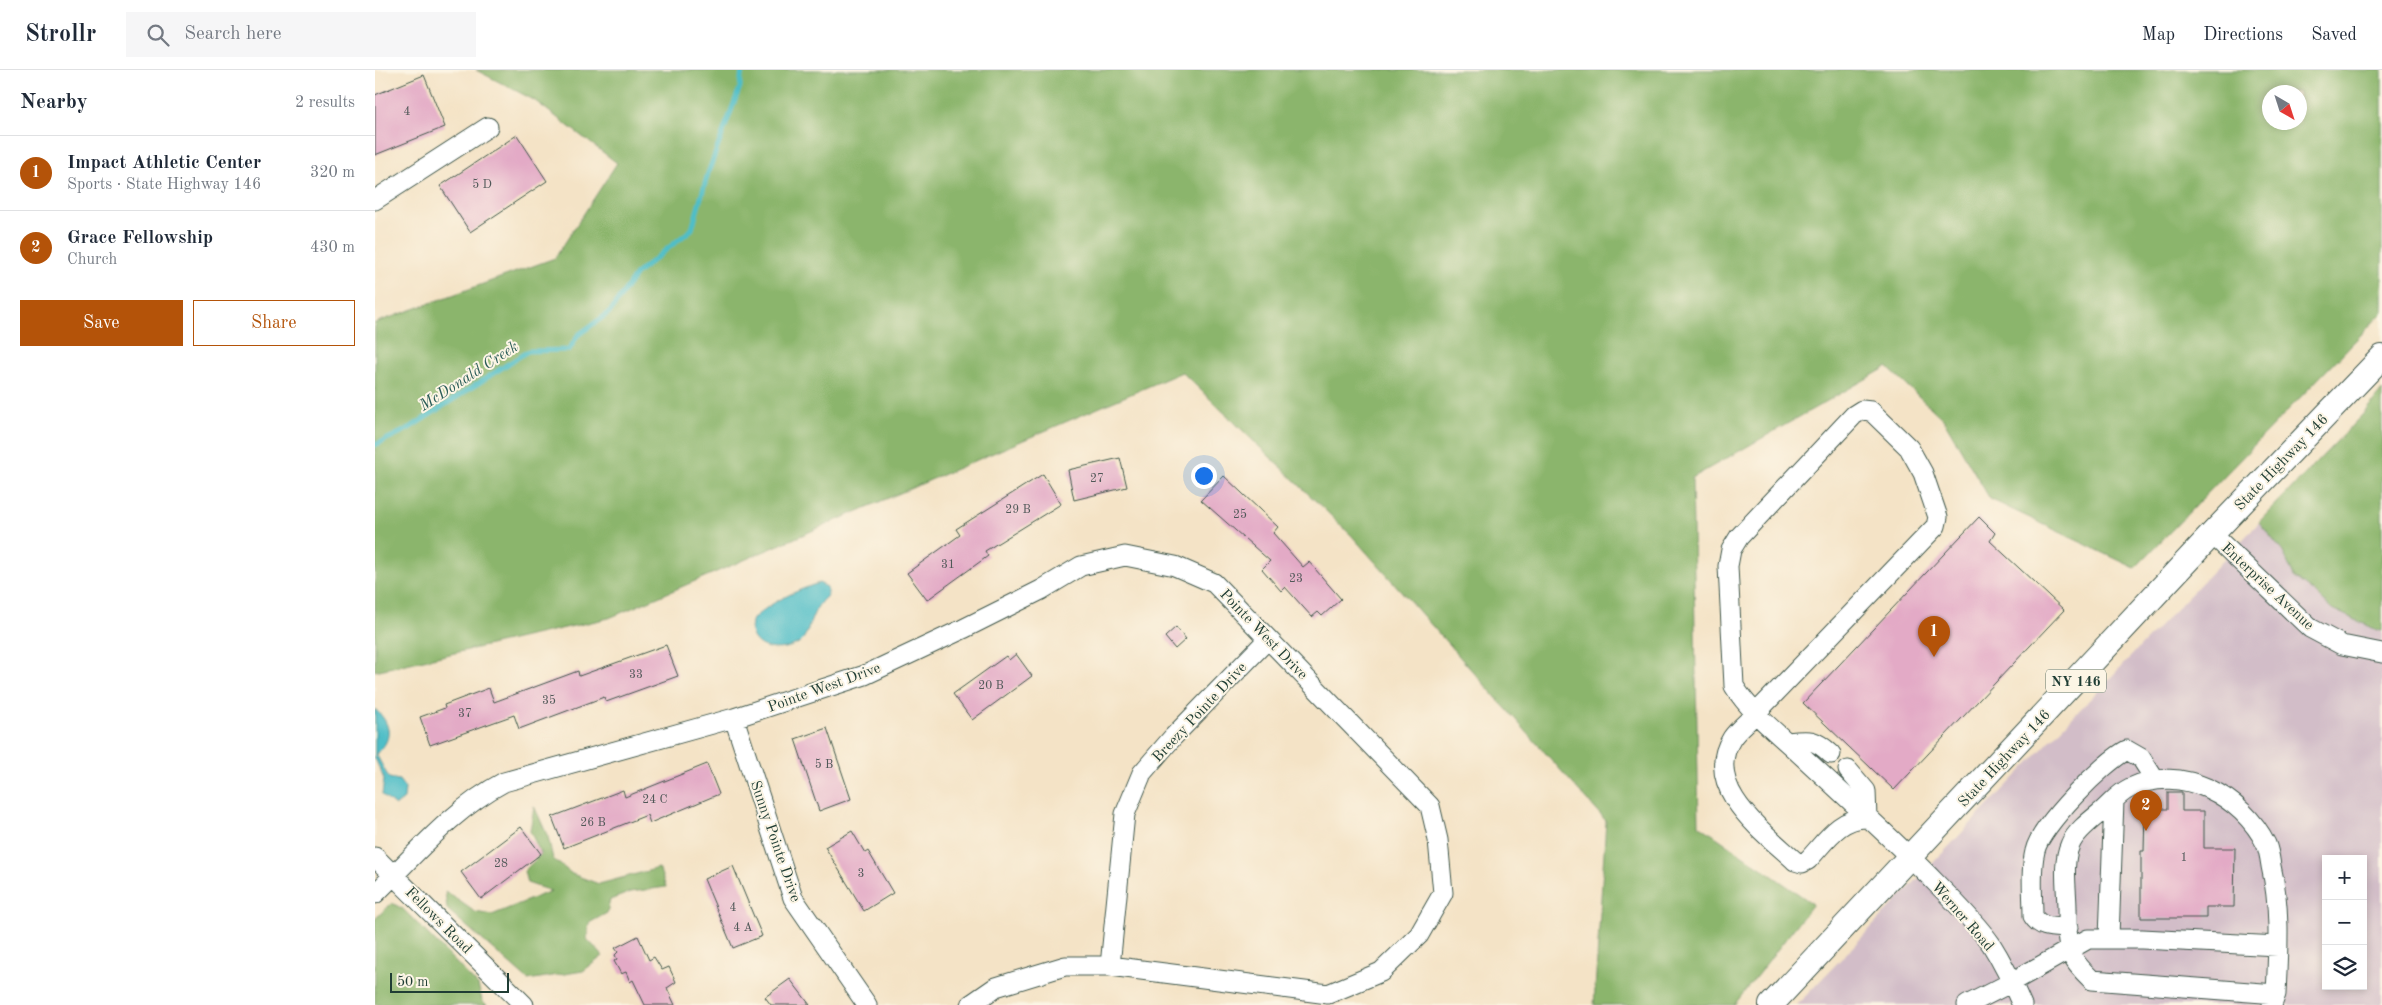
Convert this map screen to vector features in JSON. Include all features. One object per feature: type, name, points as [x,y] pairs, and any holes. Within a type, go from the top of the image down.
[{"type":"main road","name":"State Highway 146","points":[[1771,1005],[1911,858],[2212,534],[2382,358]]},
{"type":"street","points":[[375,200],[488,127]]},
{"type":"street","points":[[1756,712],[1742,699],[1734,686],[1728,566],[1731,550],[1739,537],[1854,415],[1862,410],[1871,411],[1909,448],[1923,473],[1938,517],[1936,526],[1732,738],[1724,760],[1726,783],[1737,806],[1795,861],[1801,863],[1808,860],[1843,823],[1855,818],[1867,818],[1866,791],[1848,770]]},
{"type":"street","name":"Enterprise Avenue","points":[[2212,534],[2309,628],[2342,645],[2382,653]]},
{"type":"street","name":"Pointe West Drive","points":[[375,894],[450,820],[480,795],[504,782],[734,718],[865,675],[1041,590],[1081,566],[1125,556],[1175,566],[1214,583],[1430,806],[1438,840],[1443,893],[1419,936],[1381,972],[1328,994],[1110,966],[1065,966],[996,987],[969,1005]]},
{"type":"street","name":"Breezy Pointe Drive","points":[[1110,966],[1125,814],[1143,774],[1173,737],[1268,639]]},
{"type":"street","name":"Werner Road","points":[[1756,712],[1911,858],[1961,909],[1990,944],[2012,982],[2022,1005]]},
{"type":"street","name":"Sunny Pointe Drive","points":[[734,718],[793,898],[867,1005]]},
{"type":"street","points":[[1788,742],[1806,739],[1818,742],[1831,754]]},
{"type":"street","points":[[2068,928],[2044,927],[2037,923],[2033,916],[2034,858],[2040,834],[2106,763],[2127,750],[2141,758],[2155,780]]},
{"type":"street","points":[[2155,780],[2181,780],[2206,787],[2231,801],[2251,821],[2267,845],[2278,894],[2278,946],[2274,1000],[2092,980],[2079,968],[2068,950],[2066,862],[2070,844],[2089,822],[2114,800],[2130,788],[2155,780]]},
{"type":"street","points":[[2109,938],[2114,800]]},
{"type":"street","name":"Fellows Road","points":[[375,857],[524,1005]]},
{"type":"street","points":[[1967,1005],[2088,939],[2109,938],[2278,946]]},
{"type":"shaded area","points":[[2363,414],[2382,431],[2382,1005],[1797,1005]]},
{"type":"green space","points":[[476,70],[2382,70],[2382,313],[2135,568],[1990,499],[1943,419],[1887,367],[1692,478],[1699,825],[1813,904],[1734,1005],[1594,1005],[1606,821],[1352,536],[1182,372],[609,618],[375,671],[375,323],[555,258],[617,163],[534,100]]},
{"type":"green space","points":[[2382,390],[2382,631],[2332,609],[2294,577],[2283,552],[2259,522],[2363,414]]},
{"type":"green space","points":[[534,806],[548,837],[553,859],[572,874],[599,884],[659,868],[666,887],[631,892],[610,900],[607,913],[589,923],[587,939],[603,956],[583,971],[528,980],[447,909],[445,891],[475,912],[492,915],[551,891],[527,883],[524,871],[541,854],[530,831]]},
{"type":"green space","points":[[392,903],[403,909],[478,985],[482,1000],[487,1005],[375,1005],[375,919]]},
{"type":"water","points":[[819,583],[827,587],[827,596],[817,608],[804,638],[800,642],[787,648],[779,649],[765,647],[758,643],[751,631],[752,620],[783,598]]},
{"type":"water","points":[[375,709],[385,720],[388,732],[388,738],[382,749],[376,754],[389,778],[399,780],[405,788],[404,799],[395,806],[382,795],[384,779],[375,758]]},
{"type":"building","points":[[424,75],[445,127],[375,155],[375,95]]},
{"type":"building","points":[[517,135],[547,181],[470,232],[440,186]]},
{"type":"building","points":[[1120,458],[1127,487],[1074,500],[1068,470]]},
{"type":"building","points":[[1043,474],[1061,504],[985,551],[988,556],[927,600],[907,573],[960,535],[956,529]]},
{"type":"building","points":[[1224,476],[1278,527],[1273,533],[1303,567],[1309,562],[1341,599],[1322,616],[1318,612],[1312,617],[1285,587],[1281,591],[1262,569],[1270,561],[1201,500]]},
{"type":"building","points":[[1979,517],[1995,533],[1990,541],[2064,610],[1894,790],[1803,703]]},
{"type":"building","points":[[1176,627],[1186,639],[1175,649],[1165,637]]},
{"type":"building","points":[[666,645],[678,676],[606,702],[604,697],[519,729],[514,715],[430,745],[420,717],[445,708],[444,705],[489,688],[494,702],[578,671],[579,676]]},
{"type":"building","points":[[1016,654],[1032,676],[972,720],[953,694],[1006,656],[1009,660]]},
{"type":"building","points":[[827,728],[851,799],[819,811],[795,739]]},
{"type":"building","points":[[707,764],[719,794],[650,823],[647,815],[564,848],[552,817],[623,790],[625,797]]},
{"type":"building","points":[[2168,792],[2182,792],[2182,811],[2204,811],[2204,848],[2235,848],[2234,907],[2206,907],[2206,918],[2141,918],[2141,851],[2144,851],[2145,809],[2168,809]]},
{"type":"building","points":[[521,827],[541,854],[481,899],[461,872]]},
{"type":"building","points":[[852,831],[865,853],[868,851],[893,893],[864,911],[825,847]]},
{"type":"building","points":[[733,866],[762,936],[733,948],[704,879]]},
{"type":"building","points":[[638,936],[649,960],[654,957],[662,970],[669,967],[676,982],[667,988],[675,1005],[645,1005],[633,980],[630,982],[626,972],[621,974],[614,961],[617,959],[615,955],[618,952],[615,948]]},
{"type":"building","points":[[790,979],[810,1005],[771,1005],[765,997]]},
{"type":"waterway","name":"McDonald Creek","points":[[375,445],[408,429],[528,351],[569,350],[578,335],[610,312],[636,274],[692,229],[708,173],[740,87],[742,70]]},
{"type":"place","name":"Impact Athletic Center","points":[[1934,657]]},
{"type":"place","name":"Grace Fellowship","points":[[2146,831]]}]
